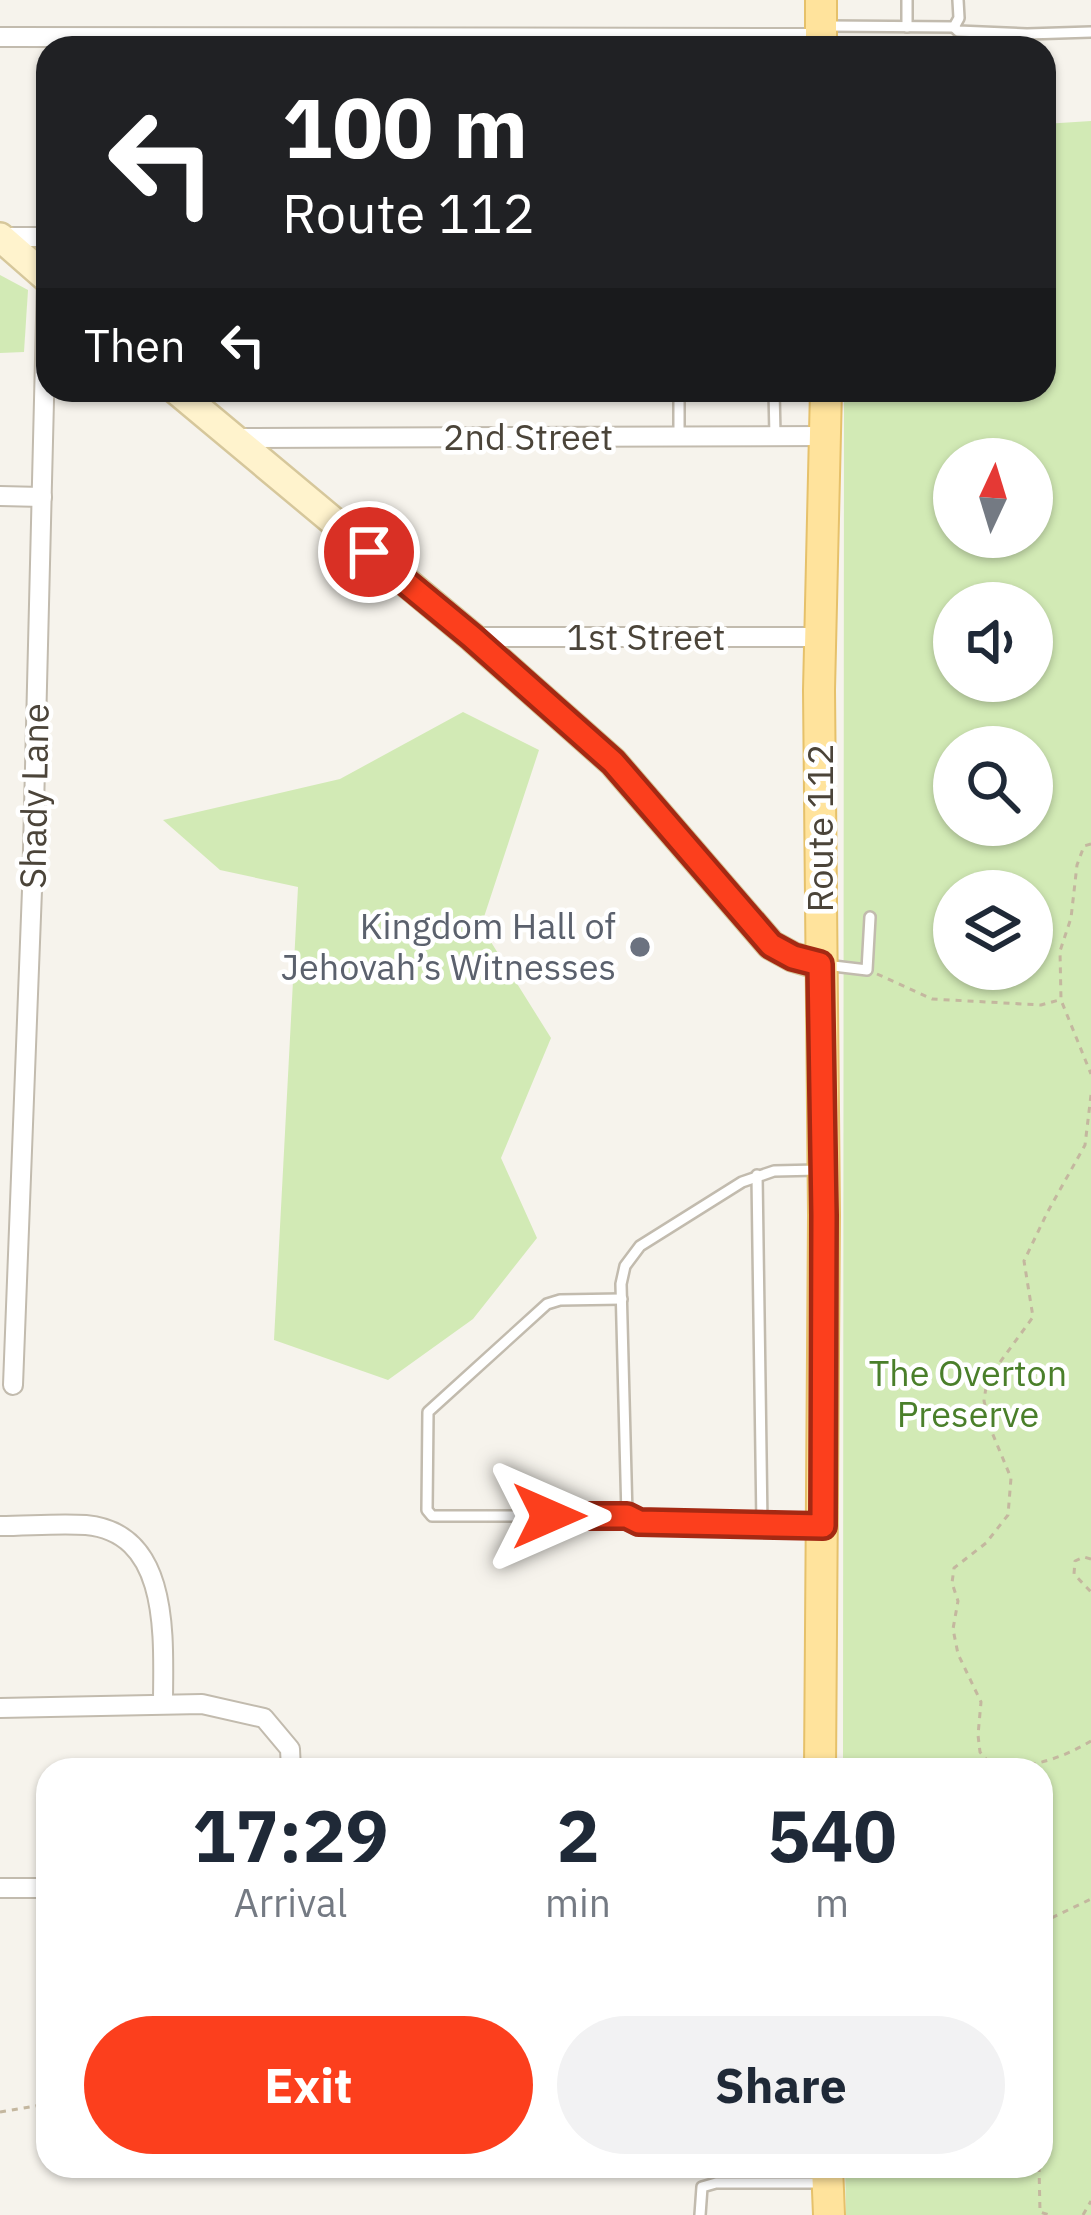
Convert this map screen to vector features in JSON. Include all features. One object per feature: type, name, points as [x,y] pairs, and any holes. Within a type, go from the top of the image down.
[{"type":"main road","name":"Route 112","points":[[820,1758],[820,637],[826,402]]},
{"type":"main road","points":[[827,2178],[829,2215]]},
{"type":"street","points":[[772,36],[821,28]]},
{"type":"street","points":[[0,37],[36,37]]},
{"type":"street","points":[[0,237],[36,237]]},
{"type":"street","points":[[0,237],[36,269]]},
{"type":"street","name":"Shady Lane","points":[[13,1385],[44,402]]},
{"type":"street","points":[[190,402],[472,637],[613,762],[771,945],[820,964]]},
{"type":"street","name":"2nd Street","points":[[231,438],[826,436]]},
{"type":"street","points":[[0,496],[42,497]]},
{"type":"street","name":"1st Street","points":[[472,637],[820,637]]},
{"type":"street","points":[[0,1526],[88,1525],[119,1534],[138,1550],[157,1588],[163,1704]]},
{"type":"street","points":[[0,1708],[202,1704],[265,1718],[290,1749],[290,1758]]},
{"type":"street","points":[[0,1888],[36,1888]]},
{"type":"lane","points":[[907,0],[907,27]]},
{"type":"lane","points":[[954,27],[958,0]]},
{"type":"lane","points":[[821,28],[1091,32]]},
{"type":"lane","points":[[679,402],[679,436]]},
{"type":"lane","points":[[774,402],[775,436]]},
{"type":"lane","points":[[820,964],[868,970],[870,917]]},
{"type":"lane","points":[[627,1516],[625,1266],[640,1246],[757,1175],[823,1171]]},
{"type":"lane","points":[[757,1175],[762,1525]]},
{"type":"lane","points":[[622,1299],[547,1304],[428,1412],[427,1510],[432,1516],[627,1516],[639,1522],[823,1526]]},
{"type":"lane","points":[[700,2215],[702,2187],[785,2178]]},
{"type":"path","points":[[1091,844],[1084,846],[1077,865],[1071,918],[1060,951],[1061,1000],[1091,1073]]},
{"type":"path","points":[[868,970],[932,999],[1041,1005],[1061,1000]]},
{"type":"path","points":[[985,1758],[980,1752],[981,1702],[958,1654],[952,1629],[958,1601],[952,1582],[954,1568],[986,1543],[1009,1515],[1011,1478],[991,1430],[984,1401],[987,1379],[1033,1317],[1024,1261],[1085,1145],[1091,1095]]},
{"type":"path","points":[[1091,1558],[1075,1561],[1074,1574],[1091,1592]]},
{"type":"path","points":[[1053,1758],[1091,1741]]},
{"type":"path","points":[[1053,1917],[1091,1899]]},
{"type":"path","points":[[0,2112],[36,2106]]},
{"type":"path","points":[[1039,2178],[1040,2212],[1048,2215]]},
{"type":"path","points":[[1083,2215],[1091,2201]]},
{"type":"green space","name":"The Overton Preserve","points":[[1091,121],[1091,2215],[846,2215],[845,2178],[1053,2178],[1053,1758],[843,1758],[844,402],[1056,402],[1056,123]]},
{"type":"green space","points":[[0,275],[28,290],[24,352],[0,353]]},
{"type":"green space","points":[[463,712],[539,750],[481,926],[551,1038],[501,1158],[537,1238],[473,1319],[388,1380],[274,1340],[298,887],[220,870],[163,820],[340,779]]},
{"type":"place","name":"Kingdom Hall of Jehovah’s Witnesses","points":[[640,947]]},
{"type":"route","points":[[369,552],[613,762],[771,945],[820,964],[823,1526],[549,1516]]}]
